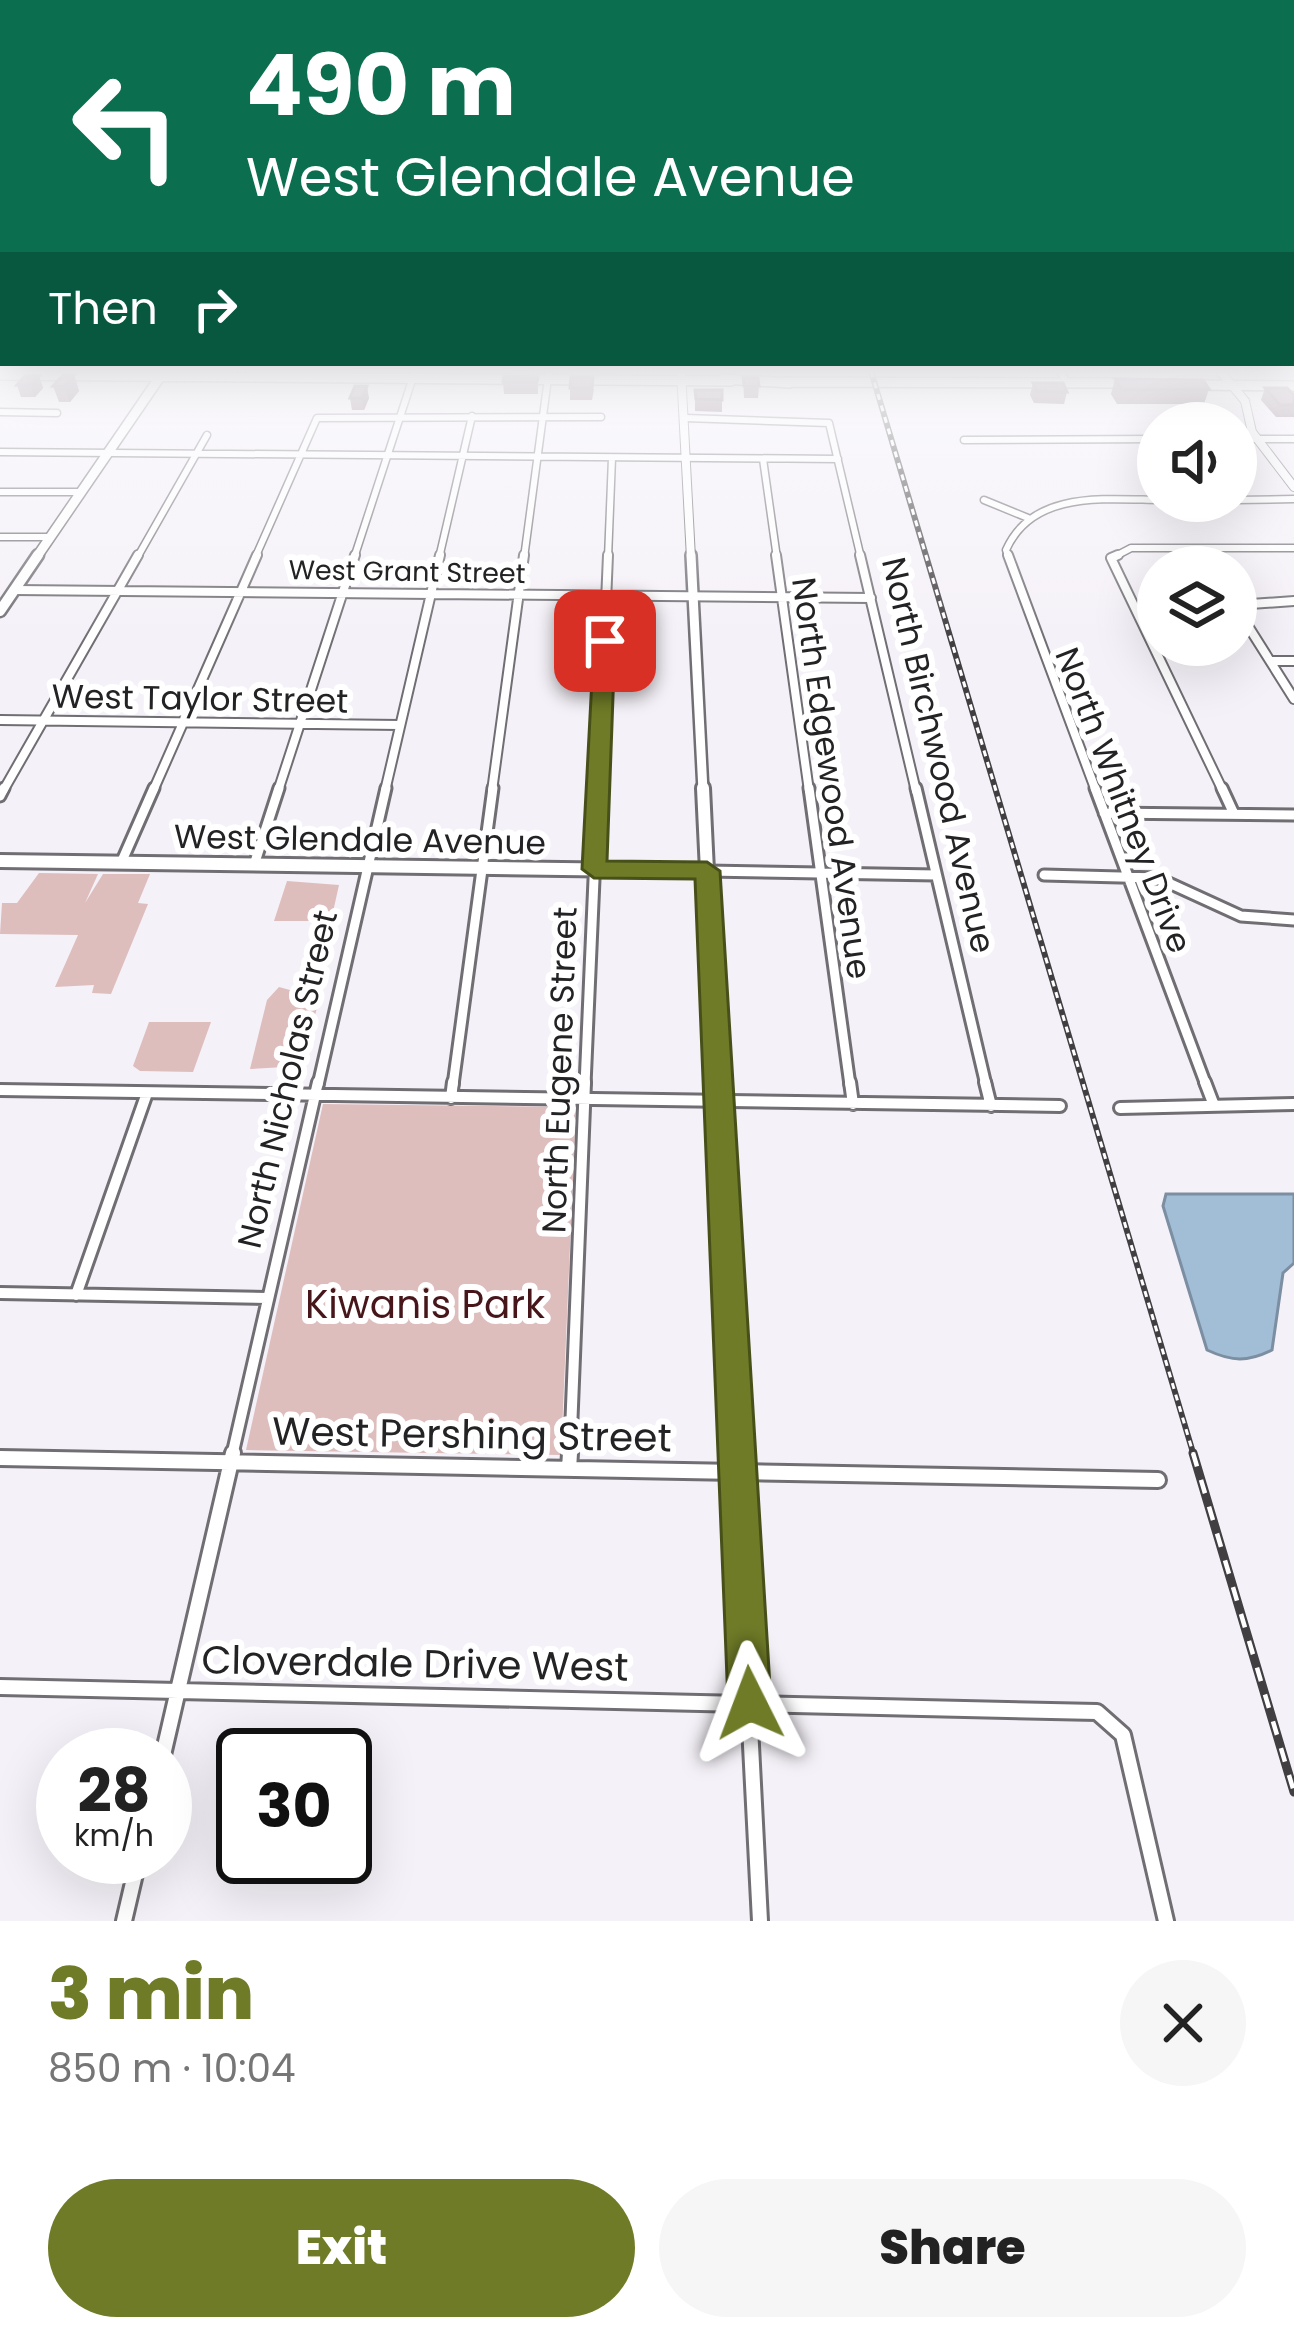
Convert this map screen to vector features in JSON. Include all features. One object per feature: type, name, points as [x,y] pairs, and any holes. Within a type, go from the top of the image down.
[{"type":"main road","points":[[0,611],[103,461]]},
{"type":"street","points":[[0,796],[191,461]]},
{"type":"street","points":[[121,863],[297,461]]},
{"type":"street","points":[[254,865],[386,461]]},
{"type":"street","name":"North Nicholas Street","points":[[169,1728],[462,461]]},
{"type":"street","points":[[451,1098],[537,461]]},
{"type":"street","name":"North Eugene Street","points":[[569,1469],[612,461]]},
{"type":"street","points":[[687,461],[760,1921]]},
{"type":"street","name":"North Edgewood Avenue","points":[[763,461],[853,1104]]},
{"type":"street","name":"North Birchwood Avenue","points":[[838,461],[991,1106]]},
{"type":"street","points":[[1273,461],[1294,487]]},
{"type":"street","points":[[0,492],[80,492]]},
{"type":"street","points":[[1257,500],[1294,499]]},
{"type":"street","points":[[984,500],[1028,518],[1073,502],[1137,500]]},
{"type":"street","name":"North Whitney Drive","points":[[1028,518],[1011,534],[1006,556],[1214,1103]]},
{"type":"street","points":[[0,537],[50,537]]},
{"type":"street","points":[[1234,814],[1110,561],[1113,554],[1131,548],[1294,548]]},
{"type":"street","name":"West Grant Street","points":[[0,586],[871,598]]},
{"type":"street","points":[[1257,604],[1294,601]]},
{"type":"street","points":[[1257,639],[1294,699]]},
{"type":"street","points":[[1271,661],[1294,662]]},
{"type":"street","name":"West Taylor Street","points":[[0,720],[400,725]]},
{"type":"street","points":[[1104,813],[1294,814]]},
{"type":"street","name":"West Glendale Avenue","points":[[0,861],[936,875]]},
{"type":"street","points":[[1044,875],[1127,876],[1176,883],[1241,916],[1294,920]]},
{"type":"street","points":[[0,1090],[1060,1106]]},
{"type":"street","points":[[76,1295],[147,1093]]},
{"type":"street","points":[[1120,1108],[1294,1104]]},
{"type":"street","points":[[0,1293],[267,1298]]},
{"type":"street","name":"West Pershing Street","points":[[0,1458],[1159,1480]]},
{"type":"street","name":"Cloverdale Drive West","points":[[0,1687],[1087,1710],[1113,1722],[1123,1735],[1166,1921]]},
{"type":"street","points":[[124,1921],[133,1884]]},
{"type":"green space","points":[[39,873],[98,874],[85,903],[103,874],[150,874],[138,903],[148,904],[111,994],[92,993],[94,985],[55,987],[78,935],[0,934],[2,903],[17,903]]},
{"type":"green space","points":[[287,881],[339,885],[331,921],[274,921]]},
{"type":"green space","points":[[279,987],[321,992],[302,1066],[250,1069],[267,1000]]},
{"type":"green space","points":[[149,1022],[211,1022],[193,1072],[140,1071],[133,1066]]},
{"type":"green space","name":"Kiwanis Park","points":[[323,1104],[576,1107],[561,1455],[246,1450]]},
{"type":"water","points":[[1166,1194],[1294,1194],[1294,1263],[1283,1273],[1272,1350],[1240,1359],[1207,1350],[1163,1206]]},
{"type":"railway","points":[[898,461],[1194,1456]]},
{"type":"railway","points":[[1193,1453],[1294,1792]]},
{"type":"route","points":[[605,641],[594,869],[707,871],[750,1703]]}]
